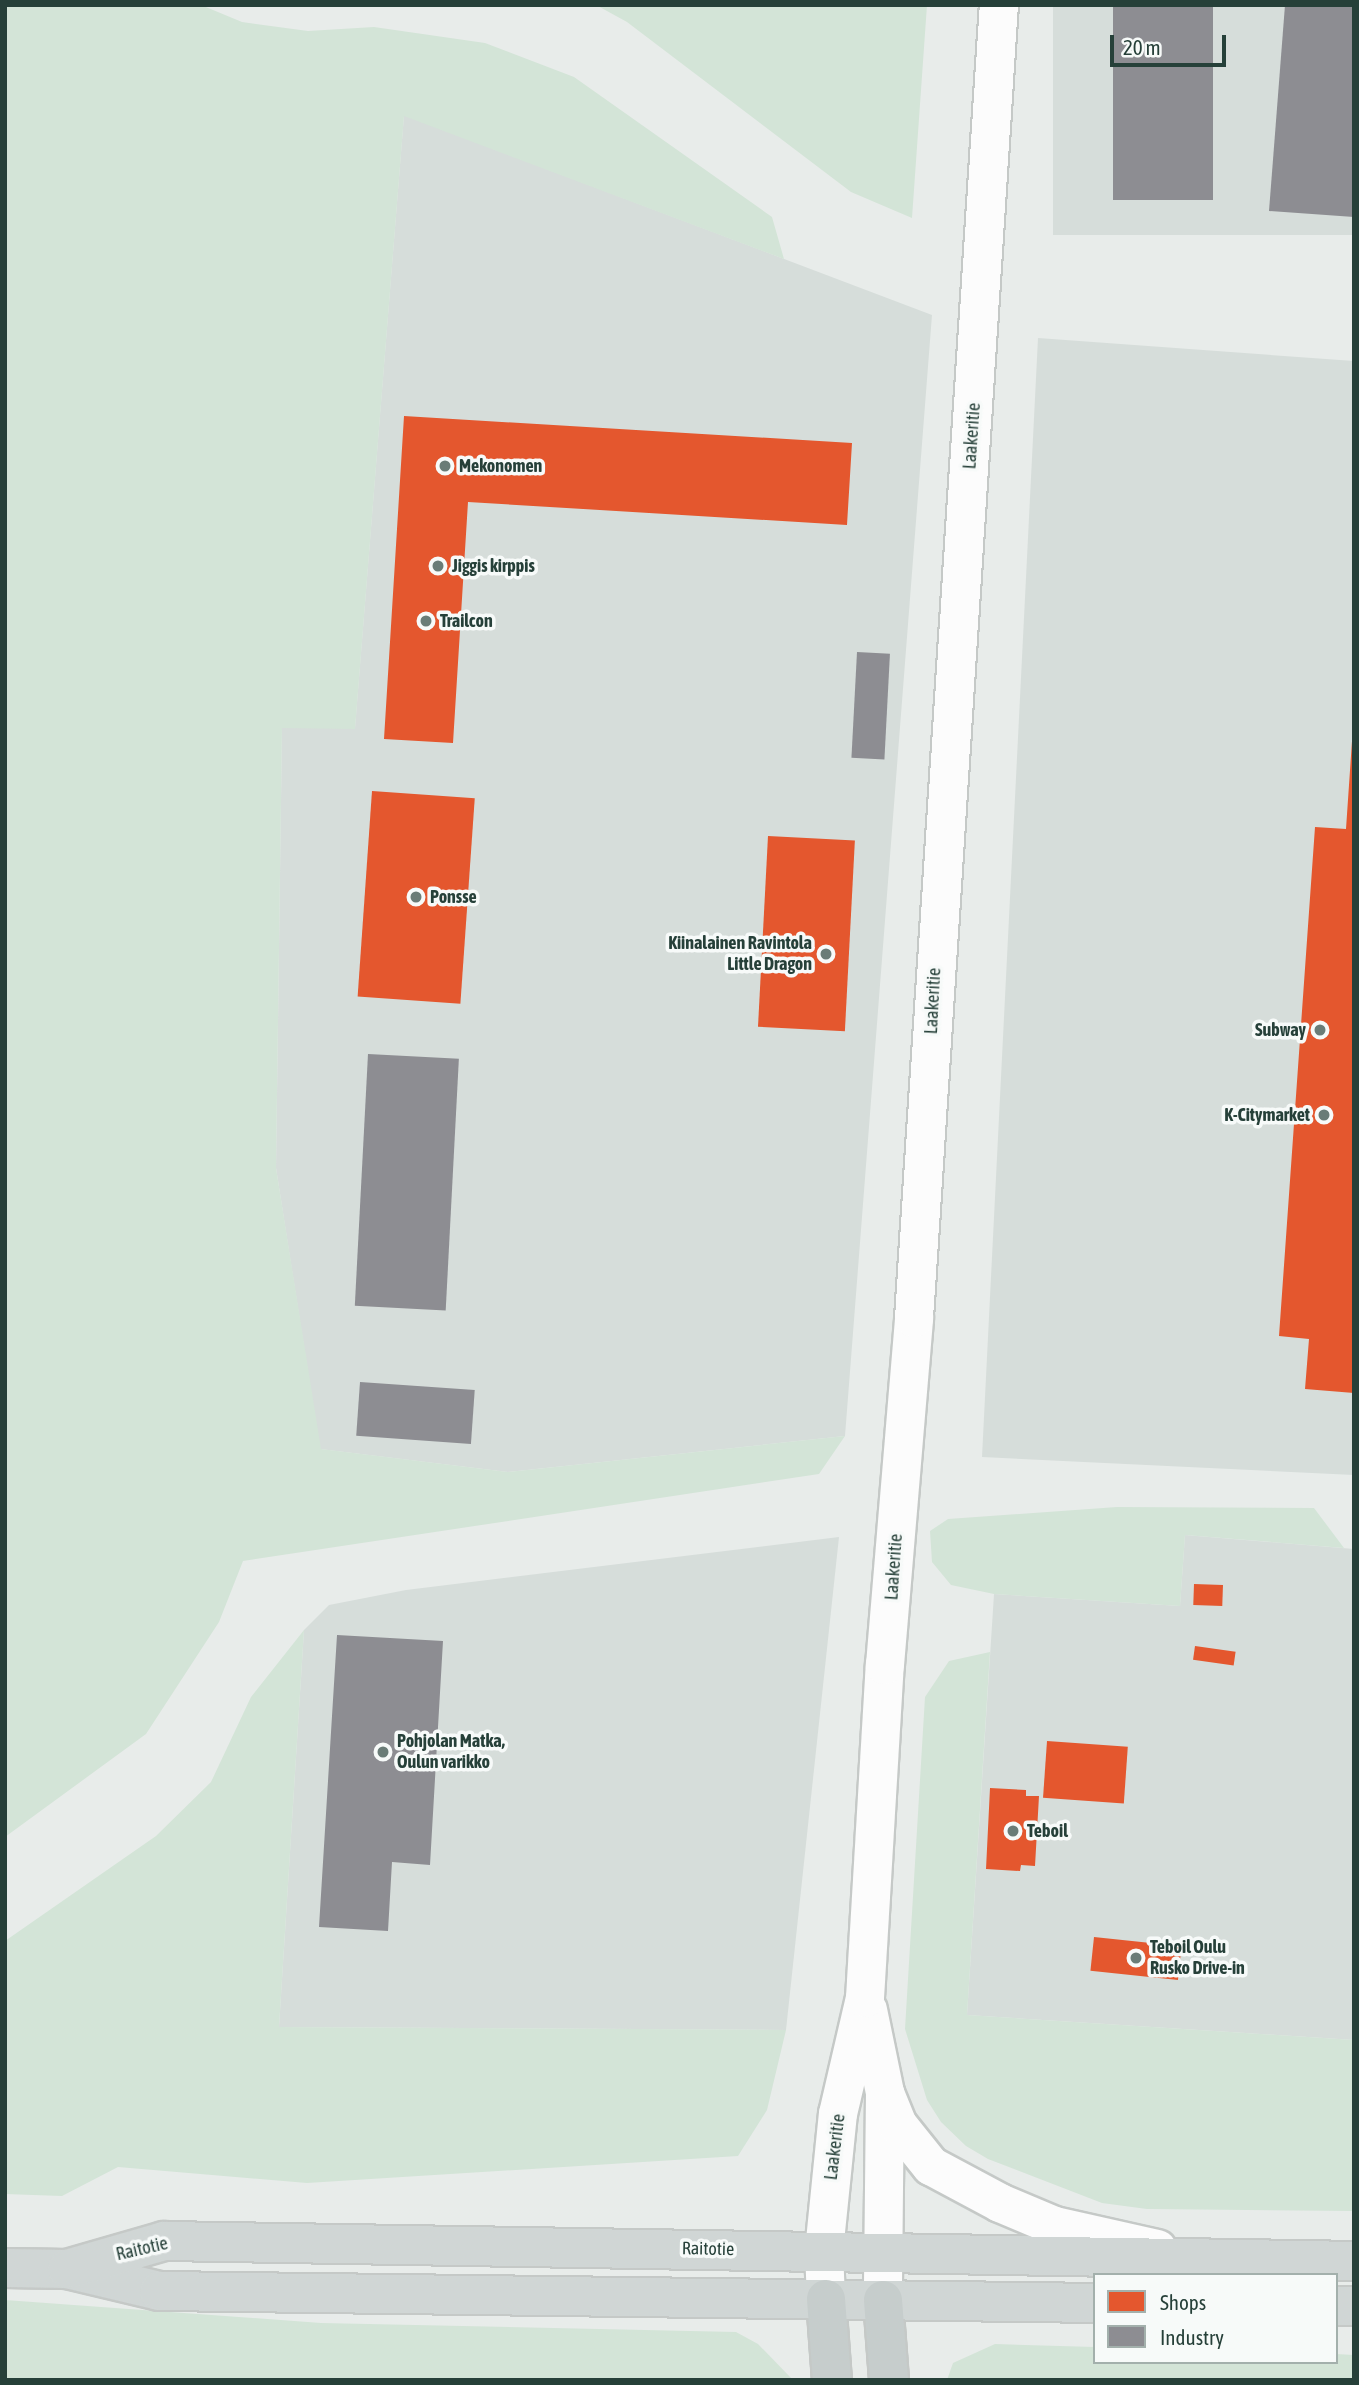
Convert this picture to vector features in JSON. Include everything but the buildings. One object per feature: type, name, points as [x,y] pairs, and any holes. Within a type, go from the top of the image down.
[{"type":"highway","points":[[826,2299],[832,2380]]},
{"type":"highway","points":[[883,2300],[889,2380]]},
{"type":"main road","name":"Raitotie","points":[[67,2269],[164,2241],[1186,2256],[1354,2261]]},
{"type":"main road","name":"Raitotie","points":[[5,2268],[67,2269],[159,2291],[1093,2303]]},
{"type":"street","name":"Laakeritie","points":[[826,2299],[824,2251],[838,2114],[866,1997],[999,5]]},
{"type":"street","name":"Laakeritie","points":[[866,1997],[885,2094],[883,2300]]},
{"type":"street","points":[[885,2094],[898,2125],[931,2166],[999,2203],[1055,2226],[1186,2256]]},
{"type":"shaded area","points":[[1053,5],[1354,5],[1354,235],[1053,235]]},
{"type":"shaded area","points":[[404,115],[932,315],[845,1436],[508,1472],[320,1449],[276,1168],[282,727],[355,728]]},
{"type":"shaded area","points":[[1038,338],[1354,361],[1354,1475],[982,1457]]},
{"type":"shaded area","points":[[1185,1535],[1354,1549],[1354,2040],[967,2015],[994,1594],[1180,1606]]},
{"type":"shaded area","points":[[839,1537],[786,2030],[279,2027],[304,1630],[329,1605],[406,1590]]},
{"type":"green space","points":[[5,5],[201,5],[242,22],[308,31],[374,27],[485,43],[574,77],[772,217],[784,259],[404,116],[355,729],[282,728],[276,1168],[321,1449],[508,1472],[845,1436],[819,1474],[243,1561],[219,1622],[146,1734],[5,1837]]},
{"type":"green space","points":[[596,5],[927,5],[912,218],[851,192],[627,22]]},
{"type":"green space","points":[[1117,1507],[1314,1508],[1344,1548],[1185,1535],[1180,1606],[994,1594],[951,1585],[932,1562],[930,1531],[948,1519]]},
{"type":"green space","points":[[304,1630],[279,2027],[786,2030],[767,2110],[738,2156],[307,2183],[118,2167],[62,2196],[5,2194],[5,1941],[156,1836],[211,1782],[251,1697]]},
{"type":"green space","points":[[990,1652],[967,2015],[1354,2040],[1354,2211],[1147,2209],[1102,2203],[988,2159],[966,2146],[941,2122],[927,2100],[905,2029],[925,1697],[949,1661]]},
{"type":"green space","points":[[5,2300],[321,2323],[736,2332],[758,2344],[793,2380],[5,2380]]},
{"type":"green space","points":[[995,2344],[1093,2347],[1093,2364],[1338,2364],[1338,2354],[1354,2355],[1354,2380],[947,2380],[953,2363]]},
{"type":"place","name":"Mekonomen","points":[[445,466]]},
{"type":"place","name":"Jiggis kirppis","points":[[438,566]]},
{"type":"place","name":"Trailcon","points":[[426,621]]},
{"type":"place","name":"Ponsse","points":[[416,897]]},
{"type":"place","name":"Kiinalainen Ravintola Little Dragon","points":[[826,954]]},
{"type":"place","name":"Subway","points":[[1320,1030]]},
{"type":"place","name":"K-Citymarket","points":[[1324,1115]]},
{"type":"place","name":"Pohjolan Matka, Oulun varikko","points":[[383,1752]]},
{"type":"place","name":"Teboil","points":[[1013,1831]]},
{"type":"place","name":"Teboil Oulu Rusko Drive-in","points":[[1136,1958]]}]
